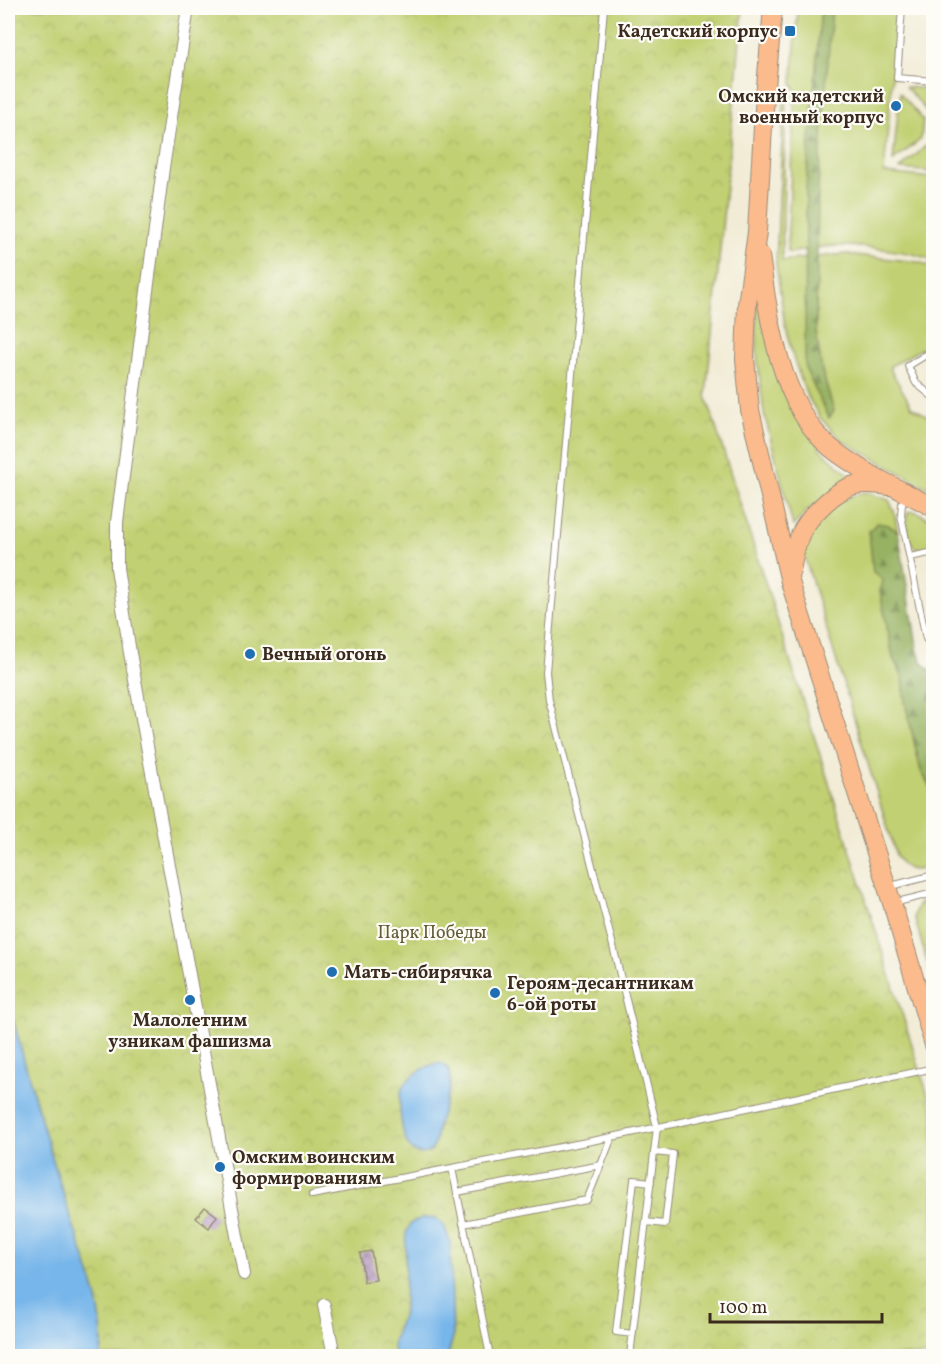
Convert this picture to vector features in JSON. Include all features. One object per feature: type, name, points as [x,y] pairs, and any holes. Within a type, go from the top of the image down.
[{"type":"main road","points":[[773,8],[757,232],[747,305],[745,358],[750,411],[790,582],[889,895],[933,1045]]},
{"type":"main road","points":[[757,232],[768,315],[783,366],[799,407],[812,428],[846,459],[933,507]]},
{"type":"main road","points":[[790,582],[794,553],[801,533],[817,511],[834,497],[853,486],[872,483],[901,490]]},
{"type":"street","points":[[188,8],[163,168],[119,510],[117,567],[132,664],[244,1274]]},
{"type":"street","points":[[324,1305],[334,1356]]},
{"type":"lane","points":[[604,8],[546,672],[549,700],[657,1127],[630,1356]]},
{"type":"lane","points":[[902,8],[897,78],[933,81]]},
{"type":"lane","points":[[933,350],[908,366],[916,383],[933,398]]},
{"type":"lane","points":[[901,490],[901,515],[926,639],[933,647]]},
{"type":"lane","points":[[910,557],[933,552]]},
{"type":"lane","points":[[889,895],[933,875]]},
{"type":"lane","points":[[889,895],[933,893]]},
{"type":"lane","points":[[312,1195],[612,1137],[933,1068]]},
{"type":"lane","points":[[463,1224],[588,1200],[612,1137]]},
{"type":"lane","points":[[646,1221],[665,1224],[673,1154],[654,1152]]},
{"type":"lane","points":[[457,1192],[601,1165]]},
{"type":"lane","points":[[452,1168],[490,1356]]},
{"type":"lane","points":[[633,1334],[616,1332],[634,1180],[651,1182]]},
{"type":"green space","name":"Парк Победы","points":[[8,8],[743,8],[706,396],[933,1111],[934,1352],[930,1356],[8,1356]]},
{"type":"green space","points":[[792,8],[898,8],[884,173],[933,178],[933,261],[913,254],[884,249],[827,246],[790,253],[787,250],[795,89],[792,83],[798,10]]},
{"type":"green space","points":[[821,8],[832,8],[818,188],[816,331],[822,371],[834,411],[829,418],[805,368],[806,187]]},
{"type":"green space","points":[[906,87],[933,89],[933,114],[929,114]]},
{"type":"green space","points":[[900,93],[923,120],[921,139],[893,161]]},
{"type":"green space","points":[[784,97],[786,97],[782,261],[845,254],[919,262],[933,268],[933,342],[889,367],[912,407],[933,419],[933,491],[843,441],[821,419],[806,394],[785,326],[776,264]]},
{"type":"green space","points":[[926,146],[933,146],[933,172],[900,169]]},
{"type":"green space","points":[[757,297],[820,449],[852,477],[808,510],[793,526],[764,413],[757,356]]},
{"type":"green space","points":[[866,492],[889,500],[894,511],[898,532],[888,525],[874,572],[883,580],[893,658],[903,678],[905,702],[921,771],[933,791],[933,867],[921,869],[907,868],[896,855],[804,555],[811,533],[825,514],[844,500]]},
{"type":"green space","points":[[914,511],[933,520],[933,546],[922,549],[915,548],[913,545],[906,520],[908,512]]},
{"type":"green space","points":[[877,523],[888,525],[898,532],[918,652],[923,663],[933,673],[933,791],[921,771],[905,702],[903,678],[893,658],[880,591],[883,580],[873,572],[869,531]]},
{"type":"green space","points":[[934,897],[933,983],[914,916],[920,903]]},
{"type":"water","points":[[8,1000],[51,1155],[97,1299],[102,1337],[101,1356],[8,1356]]},
{"type":"water","points":[[439,1063],[449,1071],[449,1092],[434,1146],[432,1150],[419,1154],[407,1143],[404,1134],[400,1114],[402,1089],[418,1072]]},
{"type":"water","points":[[422,1218],[435,1218],[444,1225],[450,1242],[453,1337],[448,1356],[396,1356],[393,1349],[394,1339],[404,1310],[406,1233],[411,1223]]},
{"type":"building","points":[[205,1207],[217,1216],[209,1228],[196,1218]]},
{"type":"building","points":[[371,1251],[376,1280],[364,1282],[360,1253]]},
{"type":"place","name":"Кадетский корпус","points":[[790,31]]},
{"type":"place","name":"Омский кадетский военный корпус","points":[[896,106]]},
{"type":"place","name":"Вечный огонь","points":[[250,654]]},
{"type":"place","name":"Мать-сибирячка","points":[[332,972]]},
{"type":"place","name":"Героям-десантникам 6-ой роты","points":[[495,993]]},
{"type":"place","name":"Малолетним узникам фашизма","points":[[190,1000]]},
{"type":"place","name":"Омским воинским формированиям","points":[[220,1167]]}]
